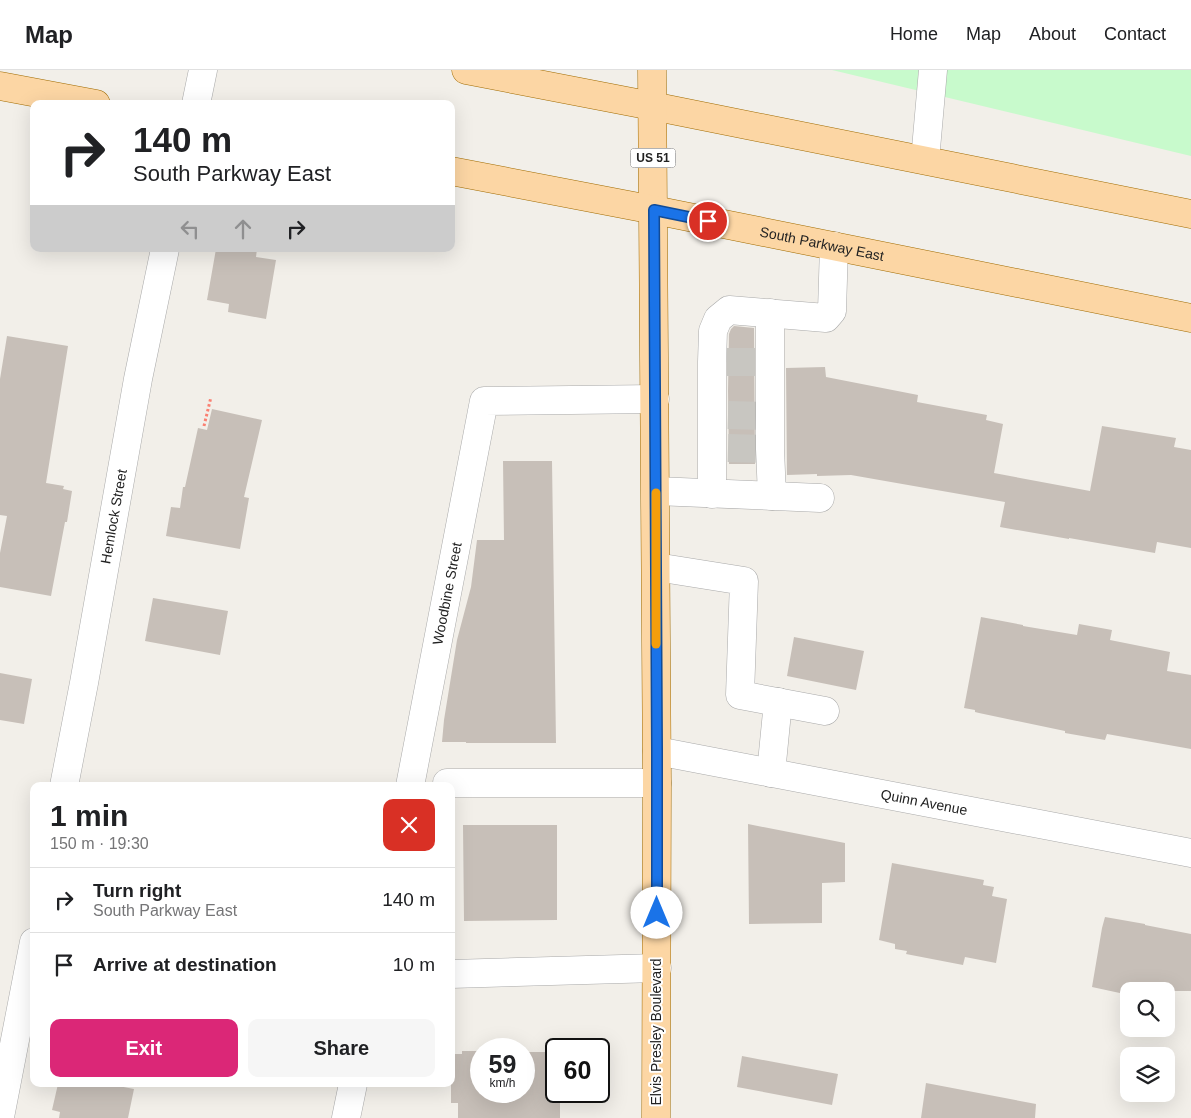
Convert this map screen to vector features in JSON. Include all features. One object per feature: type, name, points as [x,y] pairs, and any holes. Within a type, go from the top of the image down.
[{"type":"main road","points":[[466,70],[1191,214]]},
{"type":"main road","name":"US 51","points":[[652,70],[652,106]]},
{"type":"main road","points":[[0,86],[75,100]]},
{"type":"main road","name":"Elvis Presley Boulevard","points":[[652,106],[656,491],[656,1118]]},
{"type":"main road","name":"South Parkway East","points":[[455,172],[1191,318]]},
{"type":"street","points":[[197,100],[203,70]]},
{"type":"street","points":[[925,160],[933,70]]},
{"type":"street","points":[[712,494],[720,447],[719,362],[713,331],[718,319],[729,310],[826,318],[832,311],[834,246]]},
{"type":"street","name":"Hemlock Street","points":[[65,782],[138,379],[165,252]]},
{"type":"street","points":[[770,313],[768,449],[772,496]]},
{"type":"street","name":"Woodbine Street","points":[[411,782],[484,401],[655,399]]},
{"type":"street","points":[[656,491],[820,498]]},
{"type":"street","points":[[656,567],[744,581],[740,695],[826,711]]},
{"type":"street","points":[[770,773],[778,702]]},
{"type":"street","name":"Quinn Avenue","points":[[657,751],[1191,853]]},
{"type":"street","points":[[455,783],[657,783]]},
{"type":"street","points":[[0,1117],[30,963]]},
{"type":"street","points":[[455,974],[657,968]]},
{"type":"street","points":[[346,1118],[352,1087]]},
{"type":"path","points":[[204,426],[211,397]]},
{"type":"green space","points":[[832,70],[1191,70],[1191,156]]},
{"type":"building","points":[[215,252],[257,252],[256,257],[276,260],[266,319],[228,312],[229,304],[207,300]]},
{"type":"building","points":[[734,326],[754,328],[755,464],[729,464],[729,334]]},
{"type":"building","points":[[7,336],[68,346],[46,483],[64,486],[63,489],[72,491],[51,596],[0,587],[0,553],[7,516],[0,515],[0,379]]},
{"type":"building","points":[[825,367],[826,377],[918,395],[917,402],[987,415],[986,420],[1003,424],[994,473],[1090,491],[1102,426],[1176,438],[1174,447],[1191,450],[1191,548],[1157,542],[1155,553],[1000,527],[1005,502],[851,475],[787,475],[786,368]]},
{"type":"building","points":[[212,409],[262,420],[244,497],[249,498],[240,549],[166,536],[171,507],[180,508],[183,487],[185,487],[198,428],[207,430]]},
{"type":"building","points":[[503,461],[552,461],[556,743],[442,742],[457,640],[471,587],[477,540],[504,540]]},
{"type":"building","points":[[153,598],[228,611],[220,655],[145,641]]},
{"type":"building","points":[[981,617],[1077,635],[1079,624],[1112,630],[1110,640],[1170,652],[1167,671],[1191,675],[1191,749],[1107,734],[1105,740],[1065,733],[1065,731],[979,713],[975,712],[975,710],[964,708]]},
{"type":"building","points":[[794,637],[864,651],[856,690],[787,676]]},
{"type":"building","points":[[0,673],[32,679],[24,724],[0,720]]},
{"type":"building","points":[[748,824],[845,843],[845,882],[822,883],[822,923],[749,924]]},
{"type":"building","points":[[463,825],[557,825],[557,920],[464,921]]},
{"type":"building","points":[[892,863],[984,880],[983,885],[994,887],[992,896],[1007,899],[996,963],[965,957],[963,965],[906,954],[907,951],[895,949],[895,944],[879,940]]},
{"type":"building","points":[[1105,917],[1191,934],[1191,991],[1175,991],[1175,982],[1120,982],[1120,993],[1092,987]]},
{"type":"building","points":[[462,1051],[470,1051],[470,1103],[535,1103],[535,1052],[545,1052],[545,1103],[560,1103],[560,1118],[458,1118],[458,1103],[451,1103],[451,1087],[455,1087],[455,1054],[462,1054]]},
{"type":"building","points":[[742,1056],[838,1074],[832,1105],[737,1087]]},
{"type":"building","points":[[926,1083],[1036,1104],[1035,1118],[921,1118]]},
{"type":"building","points":[[57,1087],[124,1087],[134,1089],[128,1118],[59,1118],[60,1112],[52,1110]]},
{"type":"tunnel","points":[[727,362],[765,362]]},
{"type":"tunnel","points":[[728,415],[766,416]]},
{"type":"tunnel","points":[[728,448],[767,449]]},
{"type":"slow traffic","points":[[656,493],[656,644]]},
{"type":"route","points":[[657,913],[654,210],[708,221]]}]
